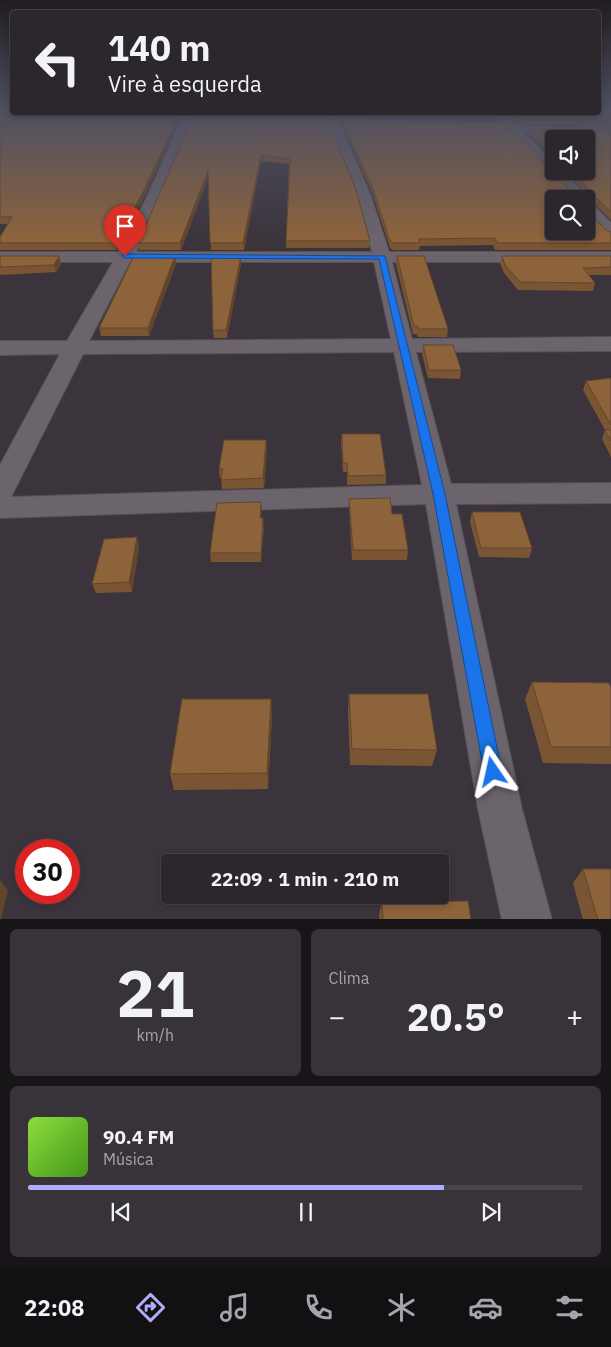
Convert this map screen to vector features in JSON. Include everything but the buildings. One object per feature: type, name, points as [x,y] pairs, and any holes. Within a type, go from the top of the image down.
[{"type":"street","points":[[0,492],[125,256],[154,197],[173,153]]},
{"type":"street","points":[[347,153],[364,196],[382,257],[439,494],[500,809],[527,919]]},
{"type":"street","points":[[564,180],[573,190]]},
{"type":"street","points":[[595,215],[611,233]]},
{"type":"street","points":[[0,257],[611,258]]},
{"type":"street","points":[[0,348],[611,344]]},
{"type":"street","points":[[0,508],[439,494],[611,493]]},
{"type":"route","points":[[125,256],[382,257],[439,494],[493,772]]}]
